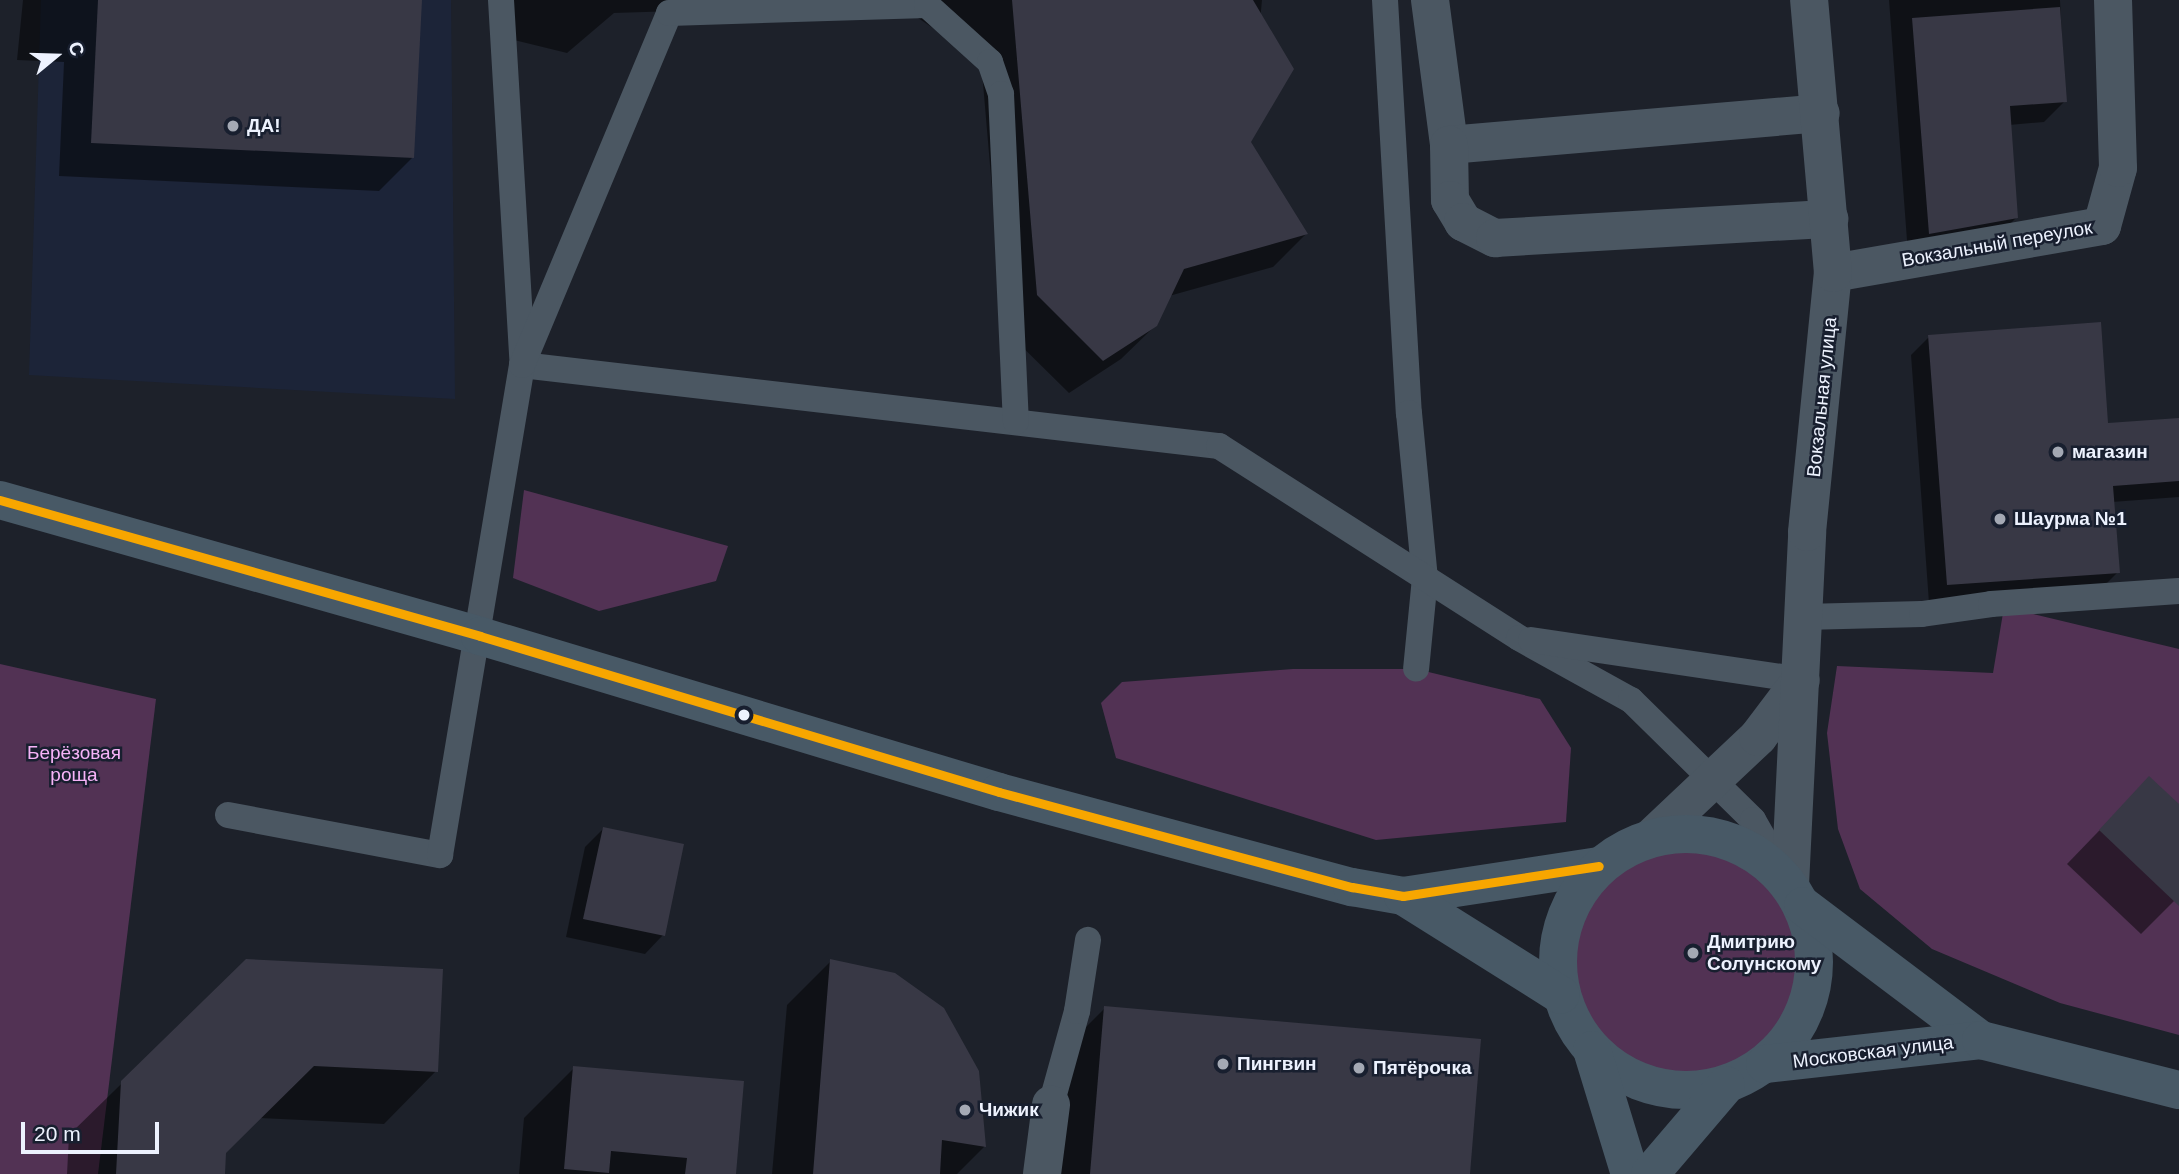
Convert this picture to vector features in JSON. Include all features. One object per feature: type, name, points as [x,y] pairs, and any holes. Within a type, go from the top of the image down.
[{"type":"main road","name":"Московская улица","points":[[0,500],[480,636],[999,792],[1352,887],[1402,895],[1599,866],[1652,837],[1691,832],[1727,839],[1757,853],[1796,895],[1981,1040]]},
{"type":"main road","name":"Московская улица","points":[[1599,866],[1580,888],[1564,919],[1557,957],[1561,995],[1592,1050],[1623,1074],[1653,1087],[1688,1091],[1726,1085],[1765,1064],[1793,1035],[1808,1007],[1816,965],[1796,895]]},
{"type":"main road","name":"Московская улица","points":[[1402,895],[1561,995]]},
{"type":"main road","name":"Московская улица","points":[[1765,1064],[1981,1040],[2179,1090]]},
{"type":"main road","points":[[1592,1050],[1630,1174]]},
{"type":"main road","points":[[1650,1174],[1726,1085]]},
{"type":"street","points":[[1430,0],[1449,145],[1450,200],[1463,222],[1495,238],[1829,219]]},
{"type":"street","name":"Вокзальная улица","points":[[1801,680],[1807,532],[1833,272],[1809,0]]},
{"type":"street","name":"Вокзальный переулок","points":[[1833,272],[2102,226],[2118,168],[2113,0]]},
{"type":"street","points":[[1449,145],[1821,113]]},
{"type":"street","points":[[1652,837],[1758,737],[1801,680]]},
{"type":"street","points":[[1796,895],[1801,680]]},
{"type":"street","points":[[1042,1174],[1051,1105]]},
{"type":"lane","points":[[501,0],[522,365]]},
{"type":"lane","points":[[1385,0],[1409,412],[1425,578],[1416,669]]},
{"type":"lane","points":[[228,815],[440,855],[480,636],[501,474],[522,365],[669,13],[927,5],[990,62],[1001,94],[1016,422]]},
{"type":"lane","points":[[522,365],[1219,446],[1519,638],[1631,701],[1714,779],[1753,820],[1796,895]]},
{"type":"lane","points":[[1804,617],[1923,614],[1991,604],[2179,591]]},
{"type":"lane","points":[[1519,638],[1801,680]]},
{"type":"lane","points":[[1051,1105],[1077,1011],[1088,940]]},
{"type":"shaded area","points":[[41,0],[451,0],[455,399],[29,375]]},
{"type":"green space","points":[[524,490],[728,546],[716,581],[599,611],[513,578]]},
{"type":"green space","points":[[2004,607],[2179,649],[2179,1035],[2060,1003],[1932,949],[1860,889],[1838,829],[1827,733],[1837,666],[1993,673]]},
{"type":"green space","name":"Берёзовая роща","points":[[0,664],[156,699],[98,1174],[0,1174]]},
{"type":"green space","points":[[1293,669],[1416,669],[1540,699],[1571,748],[1566,822],[1376,840],[1116,758],[1101,703],[1122,682]]},
{"type":"green space","points":[[1675,849],[1697,849],[1739,862],[1766,882],[1786,909],[1797,940],[1797,984],[1786,1015],[1766,1042],[1739,1062],[1719,1070],[1697,1075],[1675,1075],[1633,1062],[1599,1034],[1586,1015],[1578,995],[1573,973],[1573,951],[1586,909],[1614,875],[1633,862],[1653,854]]},
{"type":"building","points":[[98,0],[422,0],[414,158],[91,143]]},
{"type":"building","points":[[1012,0],[1253,0],[1294,69],[1251,142],[1308,234],[1184,269],[1157,326],[1103,361],[1037,295]]},
{"type":"building","points":[[2060,7],[2067,102],[2010,106],[2018,218],[1929,234],[1912,18]]},
{"type":"building","name":"магазин","points":[[2101,322],[2108,423],[2179,418],[2179,481],[2113,486],[2120,573],[1947,585],[1928,335]]},
{"type":"building","points":[[2149,776],[2179,804],[2179,906],[2099,830]]},
{"type":"building","points":[[603,827],[684,844],[665,936],[583,919]]},
{"type":"building","points":[[246,959],[443,969],[438,1072],[314,1066],[226,1153],[225,1174],[116,1174],[121,1081]]},
{"type":"building","points":[[830,959],[895,973],[944,1008],[979,1071],[986,1147],[942,1140],[940,1174],[813,1174]]},
{"type":"building","points":[[1104,1006],[1481,1039],[1470,1174],[1090,1174]]},
{"type":"building","points":[[573,1066],[744,1081],[736,1174],[685,1174],[687,1158],[611,1151],[609,1173],[564,1169]]},
{"type":"transit line","points":[[0,500],[480,636],[999,792],[1352,887],[1403,896],[1599,866]]},
{"type":"place","name":"ДА!","points":[[233,126]]},
{"type":"place","name":"магазин","points":[[2058,452]]},
{"type":"place","name":"Шаурма №1","points":[[2000,519]]},
{"type":"place","name":"Дмитрию Солунскому","points":[[1693,953]]},
{"type":"place","name":"Пингвин","points":[[1223,1064]]},
{"type":"place","name":"Пятёрочка","points":[[1359,1068]]},
{"type":"place","name":"Чижик","points":[[965,1110]]}]
